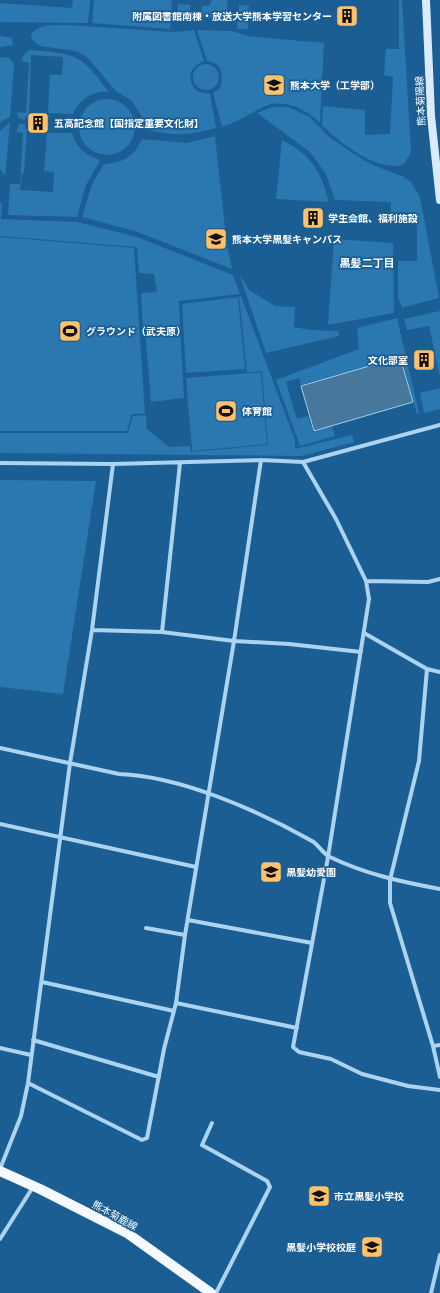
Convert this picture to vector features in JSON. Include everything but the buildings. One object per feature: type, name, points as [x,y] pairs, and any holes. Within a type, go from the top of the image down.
[{"type":"main road","name":"熊本菊陽線","points":[[426,0],[431,116],[440,200]]},
{"type":"main road","name":"熊本菊鹿線","points":[[0,1170],[127,1234],[211,1293]]},
{"type":"street","points":[[0,463],[113,464],[261,460],[303,462],[440,425]]},
{"type":"street","points":[[28,1083],[142,1140],[147,1138],[176,1002],[185,935],[234,641],[261,460]]},
{"type":"street","points":[[303,462],[336,520],[366,581],[369,599],[328,857],[293,1047],[299,1052],[331,1059],[362,1074],[387,1081],[440,1090]]},
{"type":"street","points":[[162,632],[180,463]]},
{"type":"street","points":[[0,1170],[21,1116],[28,1083],[70,763],[92,630],[113,464]]},
{"type":"street","points":[[366,581],[428,582],[440,579]]},
{"type":"street","points":[[92,630],[162,632],[234,641],[289,644],[361,652]]},
{"type":"street","points":[[364,633],[427,669],[440,672]]},
{"type":"street","points":[[427,669],[419,762],[390,880],[390,903],[433,1046],[440,1077]]},
{"type":"street","points":[[0,748],[119,774],[138,775],[209,793],[267,818],[314,842],[328,857],[390,880],[440,889]]},
{"type":"street","points":[[0,824],[196,867]]},
{"type":"street","points":[[188,920],[312,943]]},
{"type":"street","points":[[146,928],[185,935]]},
{"type":"street","points":[[42,982],[174,1011]]},
{"type":"street","points":[[176,1002],[297,1028]]},
{"type":"street","points":[[33,1040],[159,1077]]},
{"type":"street","points":[[433,1046],[440,1045]]},
{"type":"street","points":[[0,1048],[31,1055]]},
{"type":"street","points":[[212,1123],[202,1145],[267,1181],[270,1187],[216,1293]]},
{"type":"street","points":[[0,1239],[34,1186]]},
{"type":"street","points":[[431,1293],[440,1255]]},
{"type":"shaded area","points":[[73,0],[90,0],[88,23],[0,22],[0,3],[72,8]]},
{"type":"shaded area","points":[[94,0],[172,0],[170,29],[92,23]]},
{"type":"shaded area","points":[[212,0],[228,0],[226,18],[202,17],[202,6],[209,6]]},
{"type":"shaded area","points":[[399,0],[402,0],[411,152],[404,164],[394,166],[383,165],[360,155],[338,140],[322,125],[323,106],[365,110],[365,135],[390,134],[393,77],[384,75],[386,49],[399,49]]},
{"type":"shaded area","points":[[178,4],[190,5],[190,15],[177,15]]},
{"type":"shaded area","points":[[239,5],[249,6],[248,29],[237,29]]},
{"type":"shaded area","points":[[68,25],[175,32],[194,30],[204,61],[192,70],[190,78],[191,83],[197,91],[210,94],[216,128],[188,134],[163,133],[144,129],[142,117],[132,101],[116,91],[87,57],[76,51],[40,46],[32,40],[31,35],[38,28],[43,26]]},
{"type":"shaded area","points":[[197,30],[232,31],[247,36],[324,43],[320,123],[300,109],[285,104],[277,104],[261,108],[238,121],[222,127],[213,93],[220,88],[222,79],[221,70],[216,64],[207,61]]},
{"type":"shaded area","points":[[0,36],[12,38],[13,45],[0,47]]},
{"type":"shaded area","points":[[30,50],[58,53],[76,58],[91,70],[109,92],[92,94],[87,97],[79,104],[73,114],[48,113],[50,75],[62,75],[63,57],[31,55],[29,117],[25,116],[25,120],[18,118],[17,112],[26,113],[29,63],[21,61],[24,54]]},
{"type":"shaded area","points":[[0,57],[9,58],[14,64],[10,117],[0,122]]},
{"type":"shaded area","points":[[206,64],[215,68],[219,77],[215,86],[206,90],[197,86],[193,77],[197,68]]},
{"type":"shaded area","points":[[107,99],[118,101],[127,107],[133,116],[135,127],[133,138],[127,147],[118,153],[107,155],[96,153],[87,147],[81,138],[79,127],[81,116],[87,107],[96,101]]},
{"type":"shaded area","points":[[272,107],[288,107],[310,117],[328,136],[360,158],[375,166],[404,177],[411,182],[420,197],[439,298],[402,308],[398,298],[398,261],[417,261],[417,213],[391,212],[391,202],[335,200],[326,174],[310,152],[257,113]]},
{"type":"shaded area","points":[[10,122],[5,176],[0,169],[0,131]]},
{"type":"shaded area","points":[[19,124],[25,124],[25,129],[27,129],[24,173],[22,173],[20,190],[53,192],[54,172],[44,171],[47,133],[72,133],[76,143],[82,150],[90,156],[100,160],[86,185],[77,217],[8,215],[10,184],[20,184],[23,133],[16,132]]},
{"type":"shaded area","points":[[215,136],[227,246],[232,269],[135,231],[82,217],[92,184],[104,164],[117,162],[128,158],[136,150],[142,139],[187,143]]},
{"type":"shaded area","points":[[282,140],[292,145],[308,158],[318,173],[329,202],[276,199]]},
{"type":"shaded area","points":[[0,203],[2,203],[1,219],[77,222],[137,237],[233,275],[240,294],[179,301],[180,325],[143,328],[141,293],[157,292],[154,274],[139,273],[137,247],[0,236]]},
{"type":"shaded area","name":"グラウンド（武夫原）","points":[[0,237],[134,248],[145,414],[132,414],[127,431],[0,431]]},
{"type":"shaded area","points":[[334,239],[393,243],[394,313],[328,325]]},
{"type":"shaded area","points":[[239,273],[249,290],[275,306],[295,307],[294,327],[310,330],[338,331],[339,336],[266,353]]},
{"type":"shaded area","points":[[239,296],[241,296],[295,440],[295,449],[352,435],[354,442],[302,456],[0,453],[0,433],[128,433],[133,416],[146,415],[147,429],[169,447],[190,446],[191,452],[268,445],[262,371],[247,372]]},
{"type":"shaded area","points":[[238,297],[245,369],[186,373],[182,304]]},
{"type":"shaded area","points":[[440,311],[440,377],[429,326],[407,330],[404,319]]},
{"type":"shaded area","points":[[397,318],[419,413],[417,414],[401,357],[301,385],[299,378],[286,382],[297,419],[308,416],[313,432],[332,426],[335,436],[300,446],[276,380],[359,349],[357,328]]},
{"type":"shaded area","points":[[180,327],[184,398],[151,402],[145,330]]},
{"type":"shaded area","points":[[400,357],[413,402],[314,431],[301,386]]},
{"type":"shaded area","name":"体育館","points":[[261,372],[267,444],[192,451],[186,378]]},
{"type":"shaded area","points":[[440,388],[440,409],[424,413],[420,393]]},
{"type":"shaded area","points":[[0,480],[96,481],[63,694],[0,687]]},
{"type":"place","name":"附属図書館南棟・放送大学熊本学習センター","points":[[347,16]]},
{"type":"place","name":"熊本大学（工学部）","points":[[274,85]]},
{"type":"place","name":"五高記念館【国指定重要文化財】","points":[[38,123]]},
{"type":"place","name":"学生会館、福利施設","points":[[313,218]]},
{"type":"place","name":"熊本大学黒髪キャンパス","points":[[216,239]]},
{"type":"place","name":"グラウンド（武夫原）","points":[[70,331]]},
{"type":"place","name":"文化部室","points":[[424,360]]},
{"type":"place","name":"体育館","points":[[226,411]]},
{"type":"place","name":"黒髪幼愛園","points":[[271,872]]},
{"type":"place","name":"市立黒髪小学校","points":[[319,1196]]},
{"type":"place","name":"黒髪小学校校庭","points":[[372,1247]]},
{"type":"district","name":"黒髪二丁目","points":[[367,263]]}]
